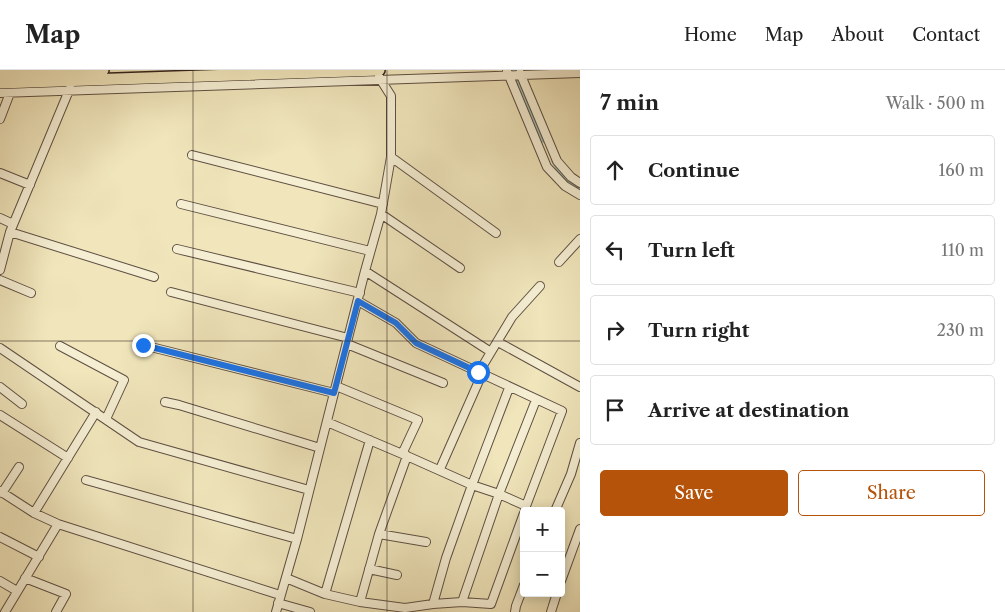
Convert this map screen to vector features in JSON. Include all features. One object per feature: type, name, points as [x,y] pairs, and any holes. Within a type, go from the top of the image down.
[{"type":"highway","points":[[0,73],[74,77],[104,70]]},
{"type":"highway","points":[[0,83],[74,77],[371,70],[381,75]]},
{"type":"street","points":[[508,72],[547,167],[565,186],[580,194]]},
{"type":"street","points":[[0,93],[10,93],[74,77],[381,75],[508,72],[580,73]]},
{"type":"street","points":[[520,72],[557,161],[571,177],[580,183]]},
{"type":"street","points":[[276,612],[310,490],[383,204],[391,157],[391,96],[381,75]]},
{"type":"street","points":[[0,270],[13,224],[74,77]]},
{"type":"street","points":[[0,119],[10,93]]},
{"type":"street","points":[[192,155],[383,204]]},
{"type":"street","points":[[391,157],[496,233]]},
{"type":"street","points":[[0,173],[30,185]]},
{"type":"street","points":[[181,204],[370,251]]},
{"type":"street","points":[[381,214],[460,268]]},
{"type":"street","points":[[0,218],[13,224]]},
{"type":"street","points":[[10,232],[154,277]]},
{"type":"street","points":[[559,262],[580,239]]},
{"type":"street","points":[[177,249],[359,297],[396,323],[416,343],[509,388],[562,411],[526,507]]},
{"type":"street","points":[[365,272],[491,352]]},
{"type":"street","points":[[0,280],[31,293]]},
{"type":"street","points":[[440,470],[480,373],[491,352],[512,317],[540,286]]},
{"type":"street","points":[[171,292],[348,341],[443,383]]},
{"type":"street","points":[[498,342],[580,386]]},
{"type":"street","points":[[143,345],[335,390],[418,420],[403,452],[407,456]]},
{"type":"street","points":[[60,346],[123,379],[124,382],[106,419]]},
{"type":"street","points":[[0,348],[140,442],[310,490]]},
{"type":"street","points":[[0,387],[22,404]]},
{"type":"street","points":[[433,604],[446,558],[509,388]]},
{"type":"street","points":[[462,602],[499,494],[536,400]]},
{"type":"street","points":[[165,402],[320,448]]},
{"type":"street","points":[[34,513],[96,412]]},
{"type":"street","points":[[0,416],[68,458]]},
{"type":"street","points":[[327,422],[472,485],[499,494],[520,507]]},
{"type":"street","points":[[325,594],[370,440]]},
{"type":"street","points":[[557,507],[571,474],[580,443]]},
{"type":"street","points":[[360,602],[379,534],[407,456]]},
{"type":"street","points":[[19,467],[1,492],[34,513],[58,524],[279,599],[310,612]]},
{"type":"street","points":[[86,480],[297,539]]},
{"type":"street","points":[[5,612],[58,524]]},
{"type":"street","points":[[286,578],[325,594],[405,610],[433,604],[462,602],[491,604],[520,524]]},
{"type":"street","points":[[565,570],[580,529]]},
{"type":"street","points":[[379,534],[426,542]]},
{"type":"street","points":[[0,537],[39,557]]},
{"type":"street","points":[[369,569],[397,575]]},
{"type":"street","points":[[25,578],[66,594],[56,612]]},
{"type":"street","points":[[0,582],[17,591]]},
{"type":"street","points":[[515,612],[520,596]]},
{"type":"street","points":[[551,612],[556,597]]},
{"type":"waterway","points":[[514,70],[544,140]]},
{"type":"waterway","points":[[554,160],[559,170],[580,192]]},
{"type":"route","points":[[143,345],[334,393],[358,301],[396,323],[416,343],[478,372]]}]
